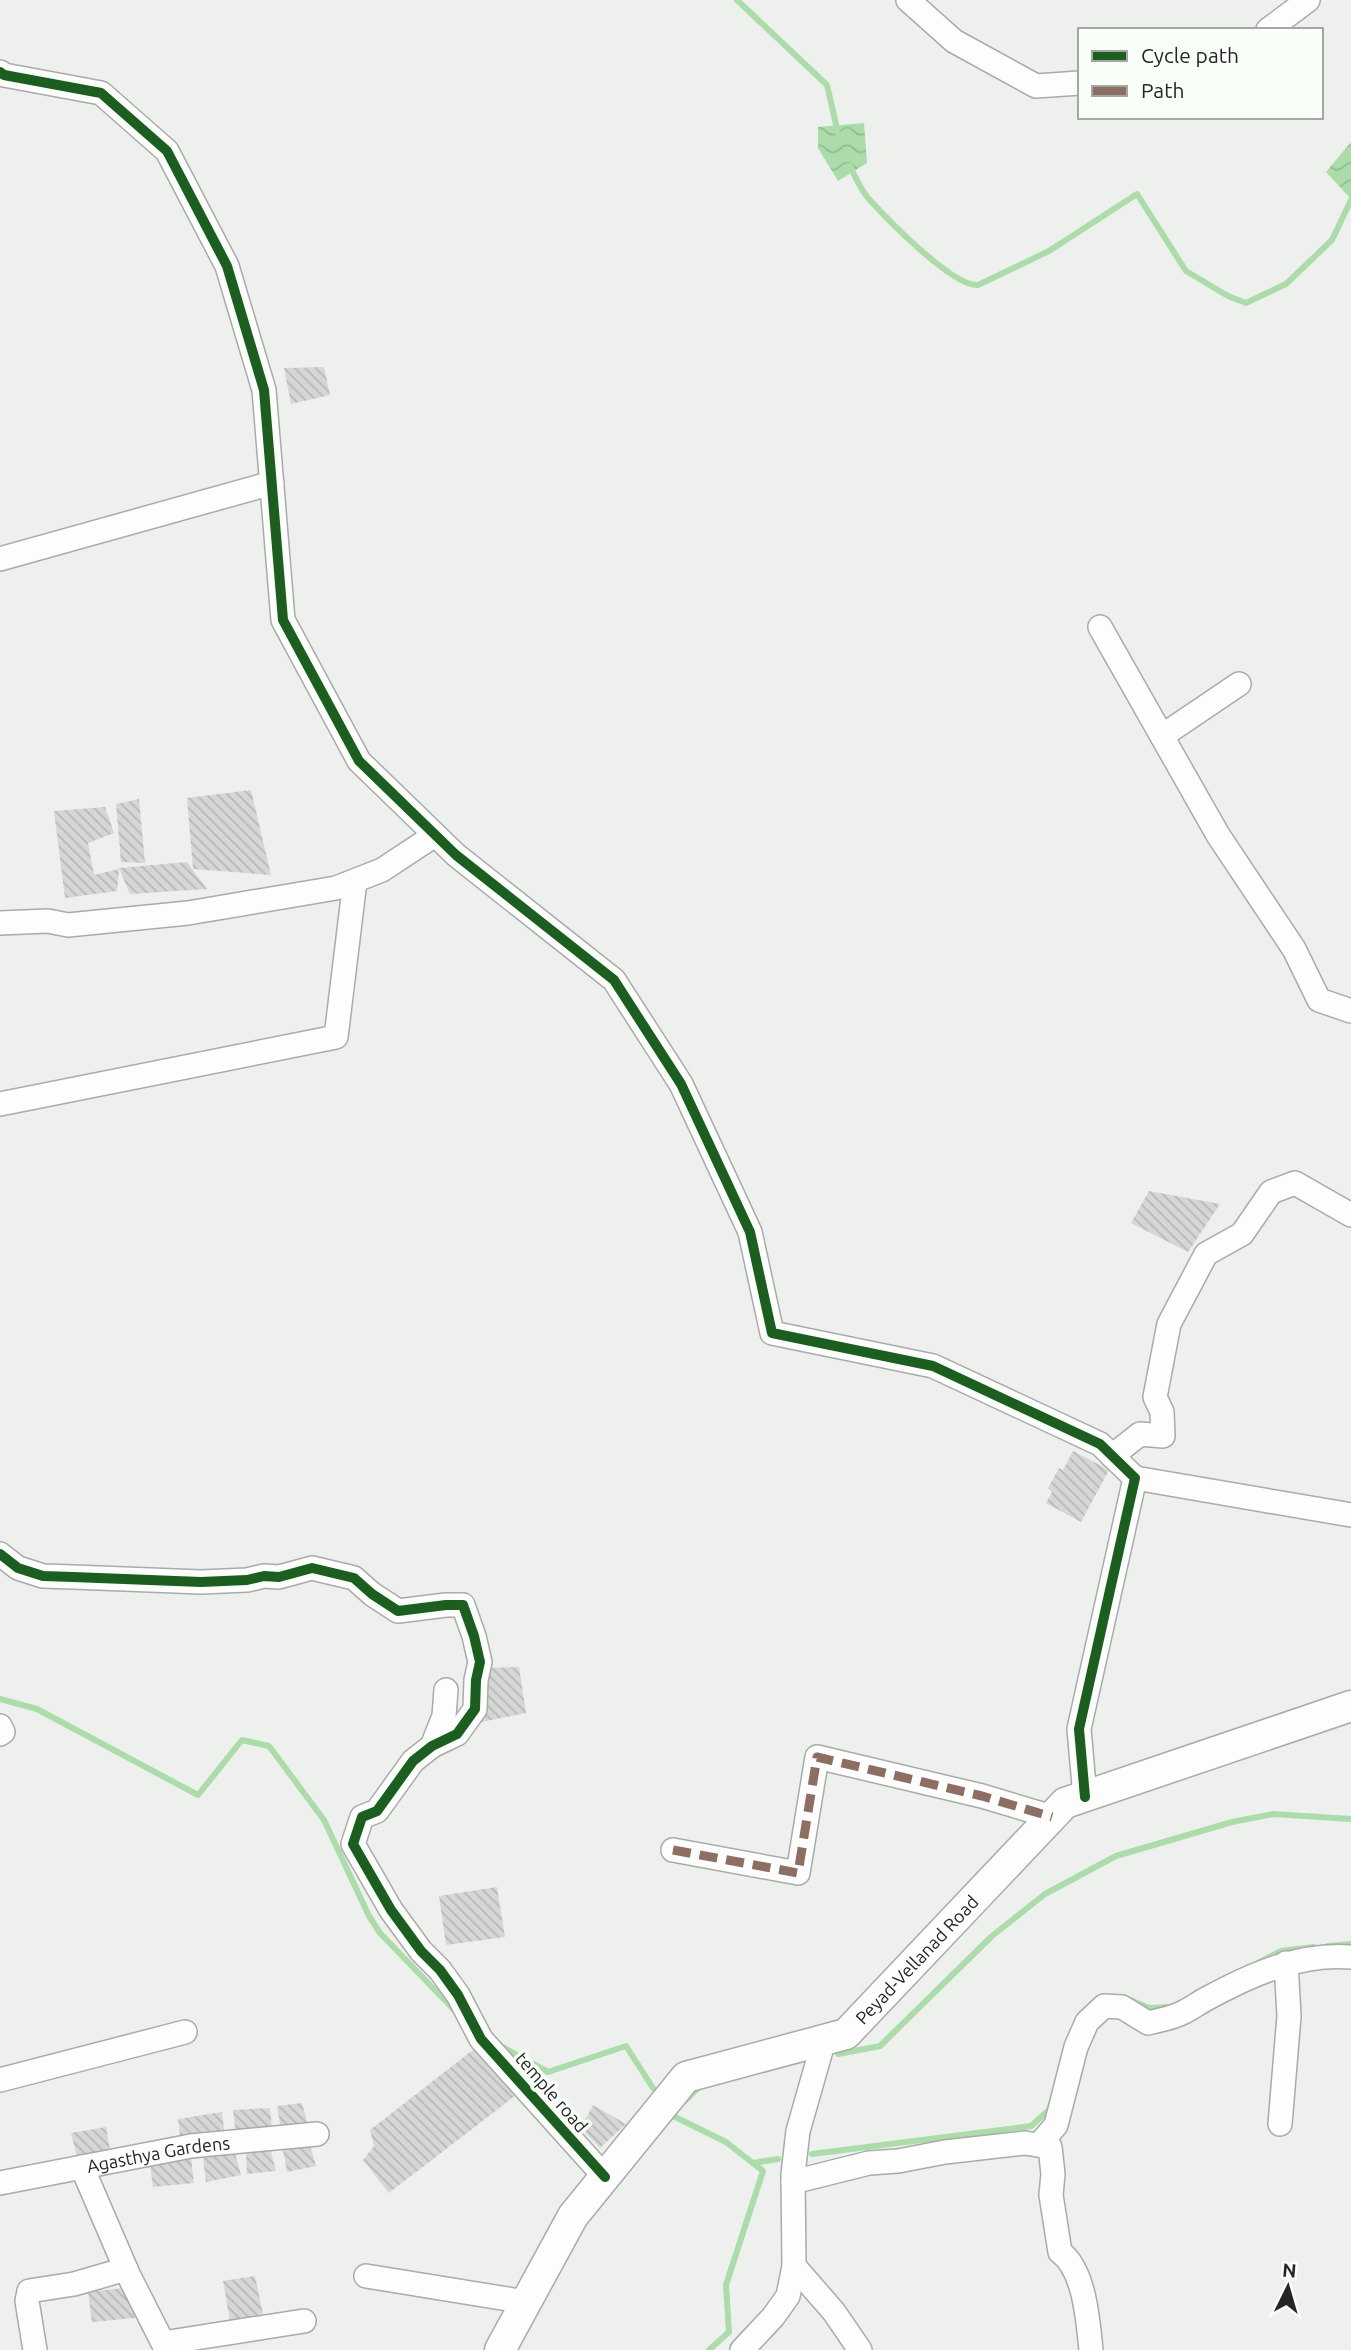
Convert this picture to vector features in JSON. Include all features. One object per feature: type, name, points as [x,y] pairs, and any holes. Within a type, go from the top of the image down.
[{"type":"main road","name":"Peyad-Vellanad Road","points":[[500,2350],[597,2169],[686,2077],[846,2034],[1065,1804],[1351,1706]]},
{"type":"street","points":[[908,0],[954,41],[1036,86],[1078,83]]},
{"type":"street","points":[[1271,28],[1308,0]]},
{"type":"street","points":[[0,72],[4,75],[101,93],[167,151],[227,266],[264,390],[283,620],[359,761],[456,855],[614,980],[681,1084],[750,1232],[772,1333],[933,1366],[1100,1444],[1135,1478],[1351,1515]]},
{"type":"street","points":[[0,559],[272,483]]},
{"type":"street","points":[[1100,627],[1218,835],[1294,949],[1319,1000],[1351,1011]]},
{"type":"street","points":[[1162,736],[1239,684]]},
{"type":"street","points":[[0,923],[48,921],[68,925],[188,913],[345,885],[382,870],[435,835]]},
{"type":"street","points":[[0,1104],[335,1037],[345,885]]},
{"type":"street","points":[[1112,1456],[1140,1434],[1163,1436],[1162,1412],[1155,1397],[1169,1324],[1206,1254],[1242,1234],[1271,1192],[1296,1183],[1351,1215]]},
{"type":"street","points":[[1084,1797],[1079,1729],[1135,1478]]},
{"type":"street","points":[[0,1554],[18,1568],[43,1576],[201,1582],[279,1577],[312,1568],[354,1578],[398,1611],[463,1605],[480,1662],[476,1679],[475,1710],[457,1734],[432,1746]]},
{"type":"street","points":[[432,1746],[444,1716],[446,1690]]},
{"type":"street","points":[[0,1726],[3,1732],[0,1734]]},
{"type":"street","name":"temple road","points":[[432,1746],[402,1774],[377,1811],[362,1817],[353,1843],[391,1910],[421,1951],[440,1970],[482,2038],[597,2169]]},
{"type":"street","points":[[673,1850],[798,1872],[817,1757],[982,1796],[1052,1817]]},
{"type":"street","points":[[1039,2145],[1056,2125],[1076,2047],[1087,2022],[1104,2006],[1122,2007],[1148,2023],[1182,2013],[1240,1982],[1286,1963],[1333,1955],[1351,1957]]},
{"type":"street","points":[[1280,2124],[1290,2016],[1286,1963]]},
{"type":"street","points":[[0,2080],[185,2032]]},
{"type":"street","points":[[742,2350],[789,2296],[794,2266],[793,2182],[798,2131],[824,2040]]},
{"type":"street","name":"Agasthya Gardens","points":[[0,2183],[191,2146],[317,2134]]},
{"type":"street","points":[[793,2182],[869,2163],[898,2161],[945,2152],[1025,2143],[1050,2147],[1053,2174],[1051,2195],[1060,2252],[1068,2258],[1081,2289],[1091,2350]]},
{"type":"street","points":[[82,2167],[126,2269],[163,2343],[304,2321]]},
{"type":"street","points":[[794,2266],[834,2312],[860,2350]]},
{"type":"street","points":[[35,2350],[27,2301],[29,2291],[74,2284],[126,2269]]},
{"type":"street","points":[[366,2276],[526,2302]]},
{"type":"water","points":[[864,123],[867,163],[838,181],[818,148],[818,127]]},
{"type":"water","points":[[1351,142],[1351,199],[1326,172]]},
{"type":"building","points":[[324,367],[330,395],[291,404],[284,368]]},
{"type":"building","points":[[251,790],[271,875],[193,869],[187,798]]},
{"type":"building","points":[[139,799],[145,863],[121,862],[116,804]]},
{"type":"building","points":[[105,807],[114,833],[88,843],[94,875],[119,869],[117,891],[65,898],[54,811]]},
{"type":"building","points":[[187,862],[207,889],[130,894],[119,868]]},
{"type":"building","points":[[1149,1191],[1220,1204],[1188,1252],[1131,1223]]},
{"type":"building","points":[[1073,1451],[1109,1470],[1081,1522],[1046,1503],[1052,1492],[1048,1488],[1059,1468],[1063,1470]]},
{"type":"building","points":[[519,1667],[526,1713],[476,1723],[482,1668]]},
{"type":"building","points":[[497,1887],[505,1937],[446,1945],[439,1896]]},
{"type":"building","points":[[478,2046],[516,2095],[389,2193],[363,2160],[374,2146],[370,2130]]},
{"type":"building","points":[[302,2103],[309,2129],[281,2130],[277,2106]]},
{"type":"building","points":[[593,2105],[626,2124],[600,2148],[581,2128]]},
{"type":"building","points":[[270,2108],[272,2129],[236,2135],[233,2110]]},
{"type":"building","points":[[222,2112],[225,2138],[181,2144],[178,2119]]},
{"type":"building","points":[[106,2127],[111,2155],[78,2161],[71,2133]]},
{"type":"building","points":[[309,2142],[316,2166],[287,2172],[282,2144]]},
{"type":"building","points":[[270,2149],[276,2171],[247,2174],[246,2152]]},
{"type":"building","points":[[235,2153],[241,2175],[206,2182],[203,2158]]},
{"type":"building","points":[[191,2158],[194,2183],[153,2187],[150,2164]]},
{"type":"building","points":[[255,2276],[263,2314],[230,2321],[223,2281]]},
{"type":"building","points":[[132,2287],[135,2318],[92,2322],[88,2292]]},
{"type":"waterway","points":[[737,0],[827,85],[838,133]]},
{"type":"waterway","points":[[850,166],[866,195],[905,236],[953,275],[967,283],[978,285],[1049,251],[1137,194],[1186,271],[1228,296],[1246,303],[1286,284],[1332,240],[1351,200]]},
{"type":"waterway","points":[[0,1699],[37,1709],[198,1795],[242,1740],[269,1746],[324,1820],[369,1916],[380,1933],[458,2014]]},
{"type":"waterway","points":[[838,2054],[880,2046],[992,1936],[1045,1894],[1116,1856],[1232,1822],[1273,1814],[1351,1819]]},
{"type":"waterway","points":[[1328,1946],[1351,1944]]},
{"type":"waterway","points":[[1258,1963],[1281,1951],[1314,1947]]},
{"type":"waterway","points":[[1130,2000],[1149,2008],[1170,2007]]},
{"type":"waterway","points":[[499,2045],[548,2072],[626,2046],[653,2088]]},
{"type":"waterway","points":[[685,2101],[702,2084]]},
{"type":"waterway","points":[[812,2154],[1031,2126],[1051,2105]]},
{"type":"waterway","points":[[674,2111],[671,2115],[726,2142],[763,2171],[726,2285],[729,2332],[709,2350]]},
{"type":"waterway","points":[[753,2163],[778,2159]]},
{"type":"marked path","points":[[673,1850],[798,1873],[817,1757],[982,1796],[1052,1817]]},
{"type":"cycle path","points":[[0,72],[4,75],[101,93],[167,151],[227,266],[264,390],[283,620],[359,761],[456,855],[614,980],[681,1084],[750,1232],[772,1333],[933,1366],[1100,1444],[1135,1478],[1079,1729],[1085,1797]]},
{"type":"cycle path","points":[[0,1554],[18,1568],[43,1576],[201,1582],[279,1577],[312,1568],[354,1578],[398,1611],[463,1605],[480,1662],[475,1709],[457,1734],[432,1746],[413,1761],[377,1811],[362,1817],[353,1844],[391,1910],[458,1995],[481,2039],[605,2177]]}]
